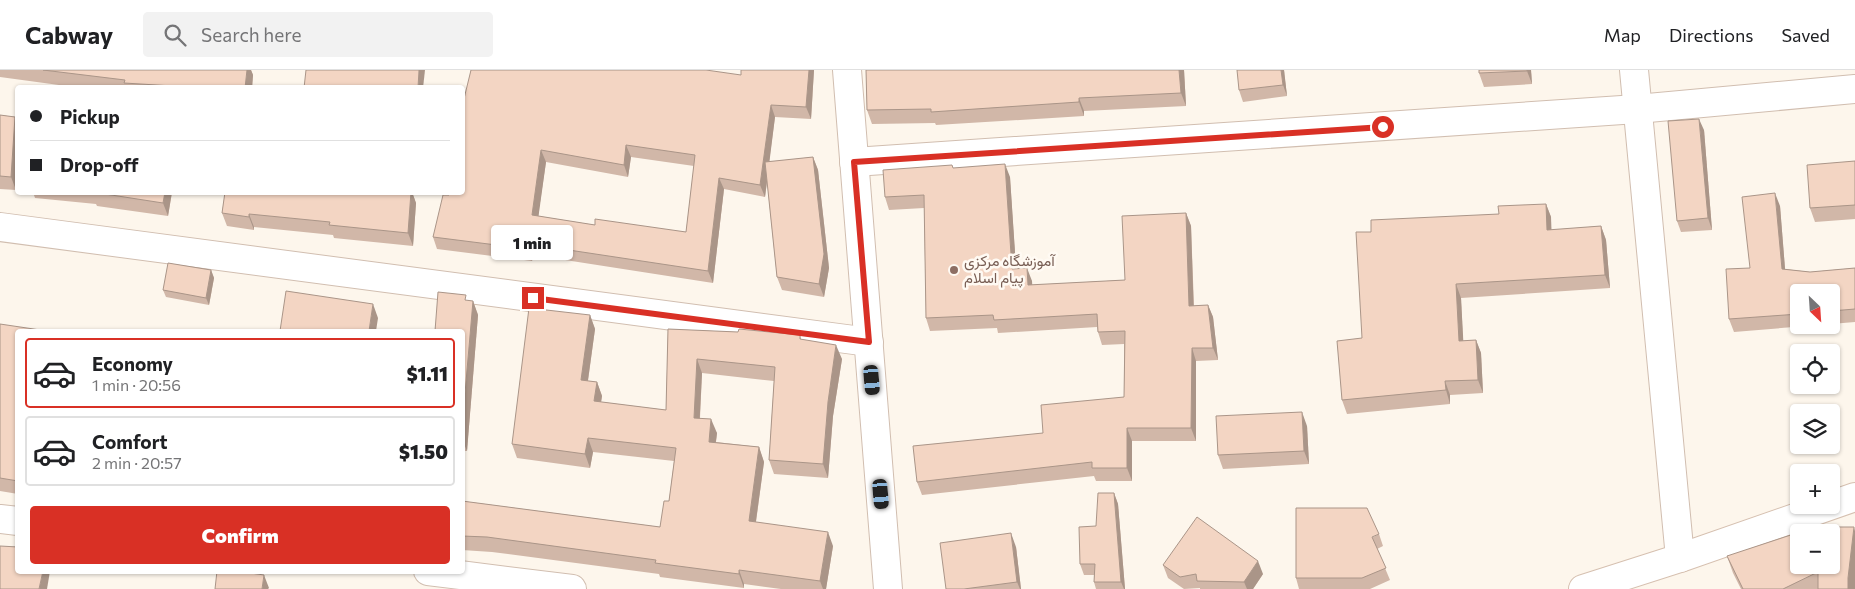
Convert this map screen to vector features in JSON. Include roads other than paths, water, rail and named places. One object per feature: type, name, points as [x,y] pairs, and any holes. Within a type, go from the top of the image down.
[{"type":"street","points":[[847,70],[888,589]]},
{"type":"street","points":[[1634,70],[1680,558]]},
{"type":"street","points":[[854,162],[1637,110],[1855,89]]},
{"type":"street","points":[[0,227],[869,342]]},
{"type":"street","points":[[1583,589],[1680,558],[1855,497]]},
{"type":"street","points":[[0,519],[15,521]]},
{"type":"street","points":[[452,574],[572,589]]},
{"type":"place","name":"آموزشگاه مرکزی پیام اسلام","points":[[954,270]]}]
